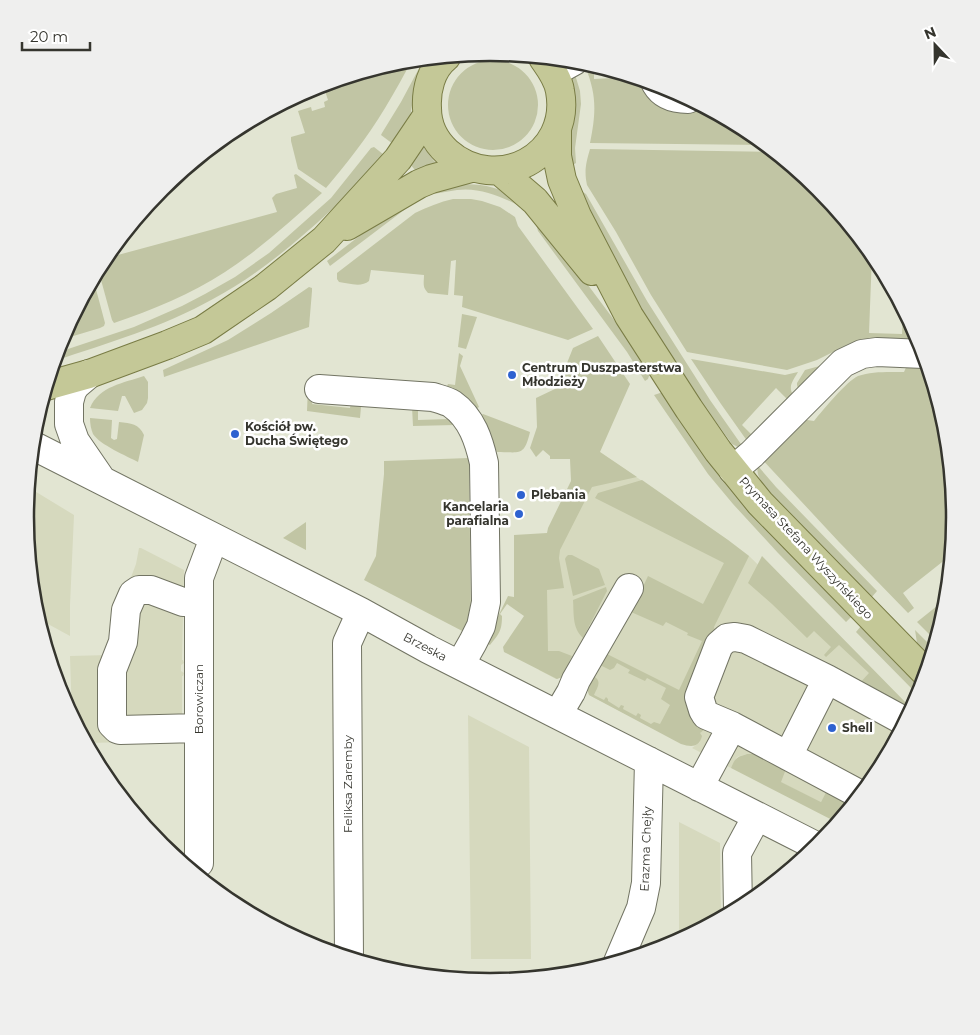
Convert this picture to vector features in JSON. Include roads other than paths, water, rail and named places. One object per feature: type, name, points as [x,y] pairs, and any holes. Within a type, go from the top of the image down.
[{"type":"main road","points":[[440,64],[432,77],[426,96],[427,116],[432,133],[442,148],[456,160],[471,168],[485,171],[500,171],[518,167],[534,158],[547,145],[557,129]]},
{"type":"main road","name":"Prymasa Stefana Wyszyńskiego","points":[[557,66],[561,110],[557,129],[557,156],[562,180],[577,216],[629,316],[689,409],[746,487],[921,668]]},
{"type":"main road","points":[[54,384],[90,374],[167,346],[203,330],[266,288],[324,240],[398,159],[427,116]]},
{"type":"main road","points":[[324,240],[420,184],[471,168]]},
{"type":"main road","name":"Prymasa Stefana Wyszyńskiego","points":[[500,171],[535,201],[629,316]]},
{"type":"street","points":[[733,470],[752,454],[843,363],[862,354],[877,352],[916,354]]},
{"type":"street","points":[[90,374],[76,385],[72,391],[69,402],[69,424],[75,440],[102,480]]},
{"type":"street","points":[[319,389],[433,397],[451,403],[462,412],[472,426],[480,444],[484,463],[486,602],[481,626],[460,665]]},
{"type":"street","name":"Brzeska","points":[[40,449],[810,843]]},
{"type":"street","name":"Borowiczan","points":[[199,863],[199,578],[214,538]]},
{"type":"street","points":[[558,714],[629,588]]},
{"type":"street","points":[[199,602],[183,602],[152,590],[139,590],[133,594],[126,610],[123,642],[112,670],[112,724],[117,730],[199,728]]},
{"type":"street","name":"Feliksa Zaremby","points":[[349,952],[347,643],[361,612]]},
{"type":"street","points":[[854,792],[732,726],[706,715],[702,710],[699,697],[719,645],[727,638],[746,639],[827,679],[899,718]]},
{"type":"street","points":[[788,756],[827,679]]},
{"type":"street","points":[[699,787],[732,726]]},
{"type":"street","name":"Erazma Chejły","points":[[621,954],[641,908],[646,883],[649,761]]},
{"type":"street","points":[[738,900],[737,854],[757,816]]},
{"type":"place","name":"Centrum Duszpasterstwa Młodzieży","points":[[512,375]]},
{"type":"place","name":"Kościół pw. Ducha Świętego","points":[[235,434]]},
{"type":"place","name":"Plebania","points":[[521,495]]},
{"type":"place","name":"Kancelaria parafialna","points":[[519,514]]},
{"type":"place","name":"Shell","points":[[832,728]]}]
